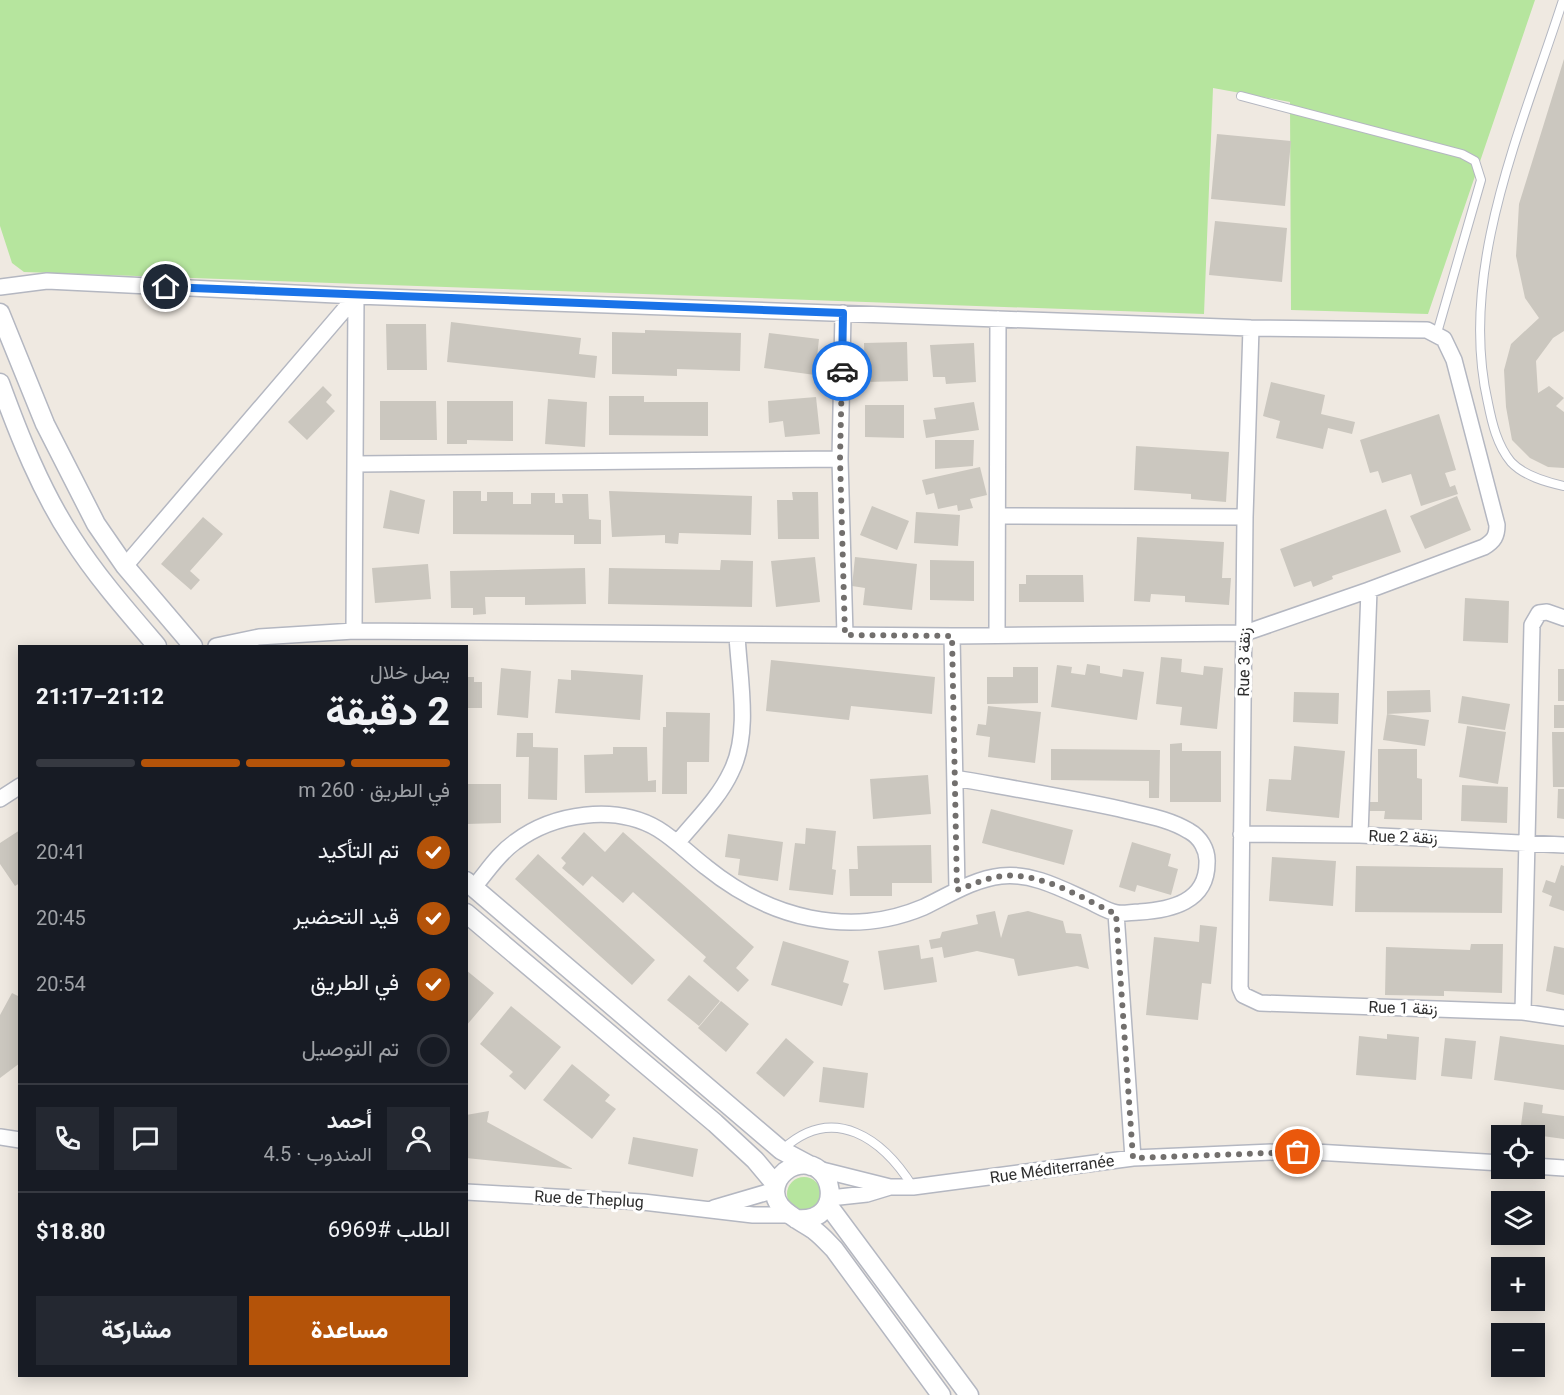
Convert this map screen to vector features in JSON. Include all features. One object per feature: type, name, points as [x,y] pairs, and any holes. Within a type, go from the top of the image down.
[{"type":"street","points":[[0,287],[47,282],[356,296],[1251,328],[1414,328],[1437,333],[1444,339],[1454,360],[1494,513],[1497,535],[1484,547],[1369,591],[1245,633],[952,636],[354,631],[259,637],[221,645]]},
{"type":"street","points":[[354,631],[357,464],[356,296]]},
{"type":"street","points":[[125,566],[356,296]]},
{"type":"street","points":[[0,313],[50,434],[96,524],[125,566],[192,645]]},
{"type":"street","points":[[843,313],[840,459],[845,635]]},
{"type":"street","points":[[997,635],[998,319]]},
{"type":"street","name":"Rue 3 زنقة","points":[[1243,995],[1238,981],[1245,517],[1251,328]]},
{"type":"street","points":[[0,383],[20,436],[70,536],[103,583],[157,645]]},
{"type":"street","points":[[357,464],[840,459]]},
{"type":"street","points":[[998,516],[1245,517]]},
{"type":"street","points":[[1360,835],[1369,591]]},
{"type":"street","points":[[1523,1012],[1525,842],[1532,625],[1539,613],[1547,612],[1564,618]]},
{"type":"street","points":[[678,842],[731,772],[738,753],[742,724],[737,635]]},
{"type":"street","points":[[952,636],[957,890]]},
{"type":"street","points":[[955,778],[1085,801],[1156,818],[1192,832],[1204,847],[1208,860],[1206,875],[1200,889],[1188,901],[1171,908],[1116,914],[1058,887],[1023,877],[1002,876],[957,890],[922,908],[884,921],[848,924],[778,911],[755,900],[705,866],[678,842],[638,819],[615,815],[576,816],[543,827],[515,842],[470,884],[781,1150],[815,1168],[829,1182],[829,1201],[969,1395]]},
{"type":"street","points":[[0,799],[18,787]]},
{"type":"street","name":"Rue 2 زنقة","points":[[1241,834],[1360,835],[1564,845]]},
{"type":"street","points":[[1116,914],[1133,1158]]},
{"type":"street","points":[[468,915],[715,1123],[755,1160],[776,1188],[780,1208],[822,1236],[941,1395]]},
{"type":"street","name":"Rue 1 زنقة","points":[[1243,995],[1260,1003],[1523,1012],[1564,1018]]},
{"type":"street","points":[[0,1137],[18,1140]]},
{"type":"street","name":"Rue Méditerranée","points":[[815,1168],[890,1187],[913,1187],[1133,1158],[1298,1152],[1491,1162]]},
{"type":"street","points":[[711,1209],[776,1188],[788,1169],[795,1166],[815,1168]]},
{"type":"street","points":[[1545,1167],[1564,1168]]},
{"type":"street","name":"Rue Méditerranée","points":[[829,1201],[890,1187]]},
{"type":"street","name":"Rue de Theplug","points":[[468,1192],[643,1202],[711,1209]]},
{"type":"street","points":[[711,1209],[753,1215],[814,1218],[829,1201]]},
{"type":"lane","points":[[1563,0],[1488,241],[1481,288],[1480,347],[1484,387],[1494,432],[1512,462],[1539,481],[1564,486]]},
{"type":"lane","points":[[1241,96],[1462,154],[1474,161],[1481,180],[1437,333]]},
{"type":"lane","points":[[781,1150],[798,1137],[813,1130],[825,1128],[852,1131],[877,1143],[900,1167],[913,1187]]},
{"type":"green space","points":[[0,0],[1535,0],[1428,314],[1291,310],[1290,102],[1213,88],[1204,314],[24,272],[12,263],[0,226]]},
{"type":"green space","points":[[804,1177],[816,1182],[821,1194],[816,1206],[804,1211],[792,1206],[787,1194],[792,1182]]},
{"type":"building","points":[[1564,59],[1564,331],[1553,338],[1536,361],[1538,393],[1549,386],[1564,398],[1556,406],[1564,412],[1564,468],[1548,467],[1530,458],[1512,440],[1506,407],[1504,370],[1511,344],[1539,318],[1525,298],[1516,256],[1519,204]]},
{"type":"building","points":[[1217,134],[1291,141],[1285,206],[1211,199]]},
{"type":"building","points":[[1215,221],[1287,228],[1282,282],[1209,275]]},
{"type":"building","points":[[451,322],[581,338],[579,354],[597,356],[595,378],[447,362]]},
{"type":"building","points":[[386,324],[426,324],[427,370],[387,370]]},
{"type":"building","points":[[645,330],[741,333],[740,371],[677,369],[677,376],[612,374],[612,332],[645,333]]},
{"type":"building","points":[[769,333],[819,339],[815,375],[764,368]]},
{"type":"building","points":[[907,342],[908,381],[865,382],[864,343]]},
{"type":"building","points":[[974,343],[976,382],[946,384],[945,377],[933,377],[930,345]]},
{"type":"building","points":[[1271,382],[1325,395],[1321,414],[1355,422],[1352,434],[1328,428],[1323,449],[1276,438],[1280,421],[1263,416]]},
{"type":"building","points":[[323,386],[332,395],[326,402],[335,411],[307,440],[288,422]]},
{"type":"building","points":[[609,396],[644,396],[644,402],[708,402],[708,436],[609,435]]},
{"type":"building","points":[[816,397],[820,434],[785,437],[783,421],[769,423],[768,401]]},
{"type":"building","points":[[548,399],[587,402],[585,447],[545,444]]},
{"type":"building","points":[[380,401],[436,401],[437,440],[380,440]]},
{"type":"building","points":[[447,401],[513,401],[513,441],[467,440],[467,444],[447,444]]},
{"type":"building","points":[[974,402],[979,430],[926,438],[923,420],[936,419],[934,408]]},
{"type":"building","points":[[865,405],[904,405],[904,438],[865,437]]},
{"type":"building","points":[[1439,414],[1456,470],[1445,473],[1450,487],[1455,485],[1458,494],[1421,506],[1411,474],[1382,483],[1378,471],[1370,473],[1360,440]]},
{"type":"building","points":[[935,440],[974,440],[973,466],[935,469]]},
{"type":"building","points":[[1136,446],[1229,452],[1226,502],[1191,499],[1191,494],[1134,490]]},
{"type":"building","points":[[980,467],[987,495],[970,499],[973,508],[958,511],[957,505],[938,509],[934,493],[926,495],[922,480]]},
{"type":"building","points":[[390,490],[425,500],[419,534],[383,528]]},
{"type":"building","points":[[453,491],[481,491],[481,501],[487,501],[487,492],[513,492],[513,504],[531,504],[531,493],[555,493],[555,503],[563,503],[562,494],[588,494],[589,519],[601,520],[601,544],[574,544],[574,535],[453,534]]},
{"type":"building","points":[[609,491],[752,496],[751,535],[679,533],[678,544],[665,543],[665,535],[612,537]]},
{"type":"building","points":[[792,492],[818,492],[819,539],[778,539],[777,500],[793,500]]},
{"type":"building","points":[[1457,496],[1471,530],[1425,549],[1410,516]]},
{"type":"building","points":[[872,506],[909,521],[897,550],[860,535]]},
{"type":"building","points":[[1386,509],[1401,552],[1332,576],[1333,579],[1313,587],[1311,581],[1294,587],[1280,549]]},
{"type":"building","points":[[916,512],[960,515],[958,546],[914,543]]},
{"type":"building","points":[[203,517],[223,534],[190,571],[200,580],[191,590],[161,564]]},
{"type":"building","points":[[1137,537],[1224,542],[1222,578],[1231,578],[1229,605],[1185,602],[1185,596],[1151,594],[1150,602],[1134,601]]},
{"type":"building","points":[[815,557],[820,602],[776,607],[771,561]]},
{"type":"building","points":[[855,557],[917,564],[912,610],[863,605],[865,588],[852,586]]},
{"type":"building","points":[[721,560],[753,561],[752,607],[608,604],[609,568],[720,570]]},
{"type":"building","points":[[930,560],[974,561],[974,601],[930,600]]},
{"type":"building","points":[[428,564],[431,599],[375,603],[372,568]]},
{"type":"building","points":[[585,568],[586,604],[525,605],[525,597],[485,597],[486,614],[473,615],[473,608],[451,608],[450,571]]},
{"type":"building","points":[[1026,575],[1083,575],[1084,602],[1019,602],[1019,584],[1026,584]]},
{"type":"building","points":[[1465,598],[1509,601],[1508,643],[1463,641]]},
{"type":"building","points":[[1161,657],[1182,659],[1181,672],[1203,675],[1204,666],[1223,668],[1217,729],[1180,725],[1182,707],[1156,704]]},
{"type":"building","points":[[771,660],[935,677],[932,714],[851,706],[849,720],[766,711]]},
{"type":"building","points":[[1087,664],[1100,666],[1100,673],[1122,677],[1123,669],[1144,672],[1137,720],[1051,707],[1057,665],[1072,667],[1071,673],[1085,675]]},
{"type":"building","points":[[1013,667],[1038,667],[1038,703],[987,704],[987,677],[1013,677]]},
{"type":"building","points":[[501,668],[531,671],[528,718],[497,715]]},
{"type":"building","points":[[1558,669],[1564,669],[1564,701],[1558,701]]},
{"type":"building","points":[[571,670],[643,675],[640,720],[555,713],[558,679],[571,680]]},
{"type":"building","points":[[468,677],[474,677],[474,682],[482,682],[482,708],[468,708]]},
{"type":"building","points":[[1430,690],[1431,712],[1387,714],[1387,691]]},
{"type":"building","points":[[1294,692],[1339,693],[1338,724],[1293,722]]},
{"type":"building","points":[[1462,696],[1510,704],[1505,730],[1458,723]]},
{"type":"building","points":[[1554,705],[1564,705],[1564,728],[1554,728]]},
{"type":"building","points":[[988,706],[1041,712],[1035,763],[988,757],[990,737],[976,735],[978,724],[986,725]]},
{"type":"building","points":[[666,712],[710,713],[709,762],[687,762],[687,794],[662,794],[663,727],[666,727]]},
{"type":"building","points":[[1387,714],[1429,720],[1425,746],[1383,740]]},
{"type":"building","points":[[1467,726],[1506,732],[1498,784],[1459,777]]},
{"type":"building","points":[[1552,732],[1564,732],[1564,787],[1553,787]]},
{"type":"building","points":[[517,733],[533,733],[533,747],[558,748],[557,800],[528,799],[529,757],[516,757]]},
{"type":"building","points":[[1182,743],[1182,751],[1221,751],[1221,802],[1170,802],[1170,744]]},
{"type":"building","points":[[1294,746],[1345,751],[1339,818],[1266,811],[1269,779],[1291,780]]},
{"type":"building","points":[[613,747],[647,747],[648,781],[656,780],[656,792],[585,793],[584,755],[613,754]]},
{"type":"building","points":[[1051,749],[1160,750],[1159,798],[1149,798],[1149,781],[1051,780]]},
{"type":"building","points":[[1378,749],[1417,749],[1417,778],[1422,779],[1422,820],[1384,819],[1385,811],[1365,811],[1365,802],[1378,802]]},
{"type":"building","points":[[928,775],[931,814],[873,819],[870,779]]},
{"type":"building","points":[[468,784],[501,784],[501,823],[468,824]]},
{"type":"building","points":[[1462,785],[1508,787],[1507,823],[1461,821]]},
{"type":"building","points":[[1558,789],[1564,789],[1564,819],[1557,818]]},
{"type":"building","points":[[991,809],[1073,830],[1064,865],[982,843]]},
{"type":"building","points":[[806,828],[836,831],[832,869],[836,870],[833,895],[789,890],[795,843],[805,844]]},
{"type":"building","points":[[18,831],[18,884],[15,886],[0,864],[0,843]]},
{"type":"building","points":[[584,832],[605,852],[623,832],[754,947],[736,968],[749,980],[738,992],[703,961],[706,957],[633,892],[623,903],[592,876],[583,886],[562,868],[566,863],[561,858]]},
{"type":"building","points":[[728,834],[783,842],[778,881],[738,875],[740,859],[725,857]]},
{"type":"building","points":[[1132,842],[1171,854],[1168,866],[1178,869],[1171,895],[1137,885],[1135,892],[1119,887]]},
{"type":"building","points":[[931,845],[932,883],[892,883],[892,896],[850,896],[849,869],[858,869],[857,846]]},
{"type":"building","points":[[538,854],[655,960],[632,985],[515,879]]},
{"type":"building","points":[[1272,857],[1336,861],[1333,906],[1269,901]]},
{"type":"building","points":[[1561,865],[1564,866],[1564,911],[1549,906],[1552,896],[1542,892],[1546,880],[1555,883]]},
{"type":"building","points":[[1356,866],[1503,868],[1502,913],[1355,912]]},
{"type":"building","points":[[995,911],[1001,938],[1008,915],[1028,911],[1063,921],[1066,933],[1081,934],[1089,969],[1077,966],[1018,976],[1014,959],[977,951],[944,958],[942,947],[931,949],[929,940],[940,938],[942,932],[978,924],[976,915]]},
{"type":"building","points":[[1200,925],[1217,927],[1211,984],[1202,983],[1198,1020],[1146,1015],[1154,937],[1199,942]]},
{"type":"building","points":[[783,941],[849,961],[843,982],[849,984],[842,1006],[771,985]]},
{"type":"building","points":[[1471,944],[1503,944],[1502,993],[1444,991],[1444,996],[1385,995],[1386,947],[1470,950]]},
{"type":"building","points":[[919,945],[921,959],[933,957],[937,982],[884,990],[878,951]]},
{"type":"building","points":[[1554,946],[1564,948],[1564,995],[1546,991]]},
{"type":"building","points":[[468,972],[494,993],[468,1024]]},
{"type":"building","points":[[689,975],[720,1001],[699,1026],[667,1000]]},
{"type":"building","points":[[12,993],[18,996],[18,1064],[0,1078],[0,1015]]},
{"type":"building","points":[[721,1001],[749,1024],[726,1052],[698,1028]]},
{"type":"building","points":[[511,1006],[561,1047],[525,1090],[509,1076],[513,1072],[480,1044]]},
{"type":"building","points":[[1387,1034],[1419,1037],[1416,1080],[1356,1075],[1359,1036],[1387,1039]]},
{"type":"building","points":[[1500,1036],[1564,1045],[1564,1090],[1494,1080]]},
{"type":"building","points":[[786,1038],[814,1062],[784,1097],[756,1073]]},
{"type":"building","points":[[1445,1038],[1476,1041],[1472,1079],[1441,1076]]},
{"type":"building","points":[[572,1064],[610,1095],[605,1101],[616,1109],[592,1139],[543,1100]]},
{"type":"building","points":[[823,1067],[868,1073],[864,1108],[819,1102]]},
{"type":"building","points":[[1524,1102],[1543,1105],[1542,1113],[1564,1116],[1564,1139],[1545,1136],[1545,1125],[1521,1125]]},
{"type":"building","points":[[489,1111],[487,1122],[573,1169],[468,1158],[468,1115]]},
{"type":"building","points":[[633,1137],[698,1149],[693,1177],[628,1164]]},
{"type":"way so far","points":[[842,371],[840,459],[845,635],[952,636],[957,890],[1002,876],[1023,877],[1058,887],[1116,914],[1133,1158],[1298,1152]]},
{"type":"route","points":[[166,287],[379,297],[843,313],[842,371]]}]
